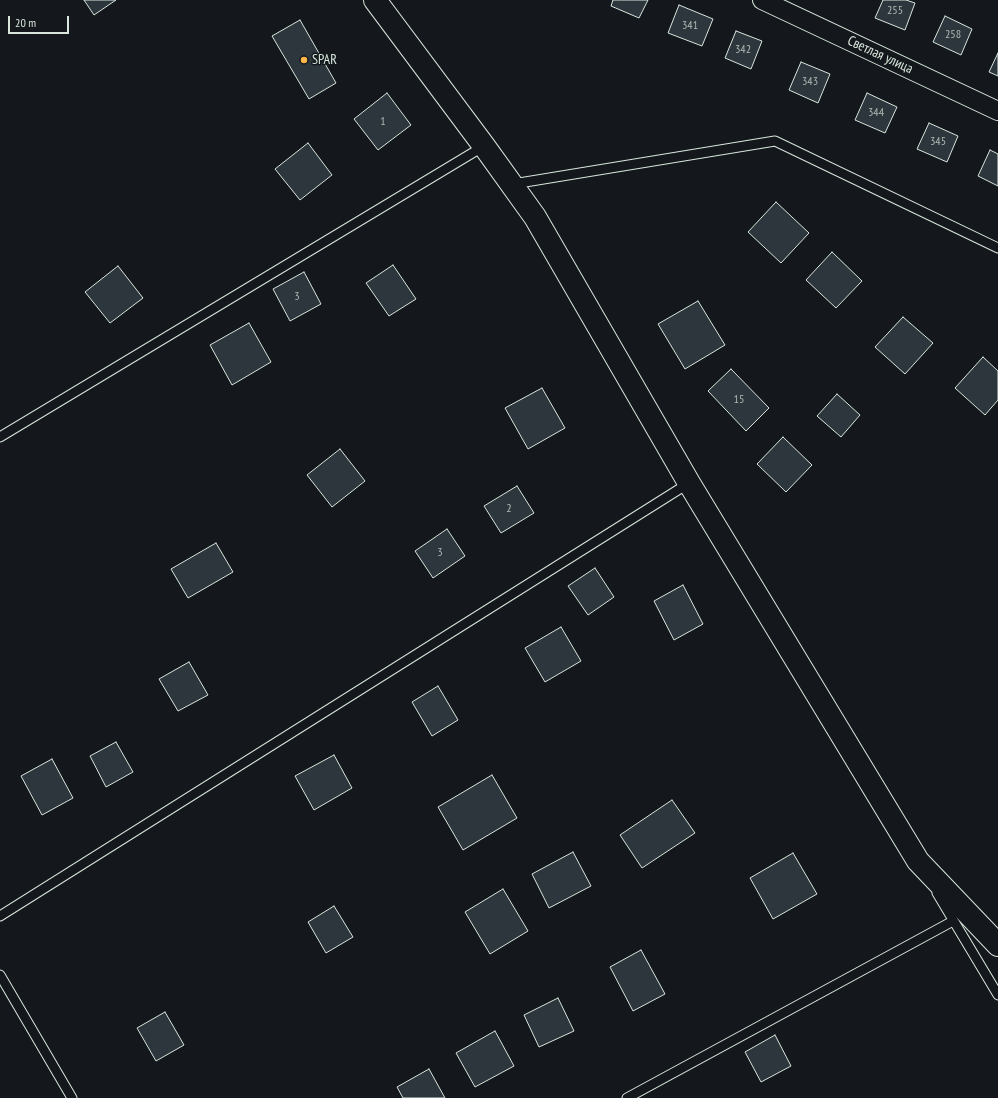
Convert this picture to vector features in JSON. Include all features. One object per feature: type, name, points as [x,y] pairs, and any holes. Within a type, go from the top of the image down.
[{"type":"street","points":[[375,0],[535,217],[689,483],[918,861],[998,945]]},
{"type":"street","name":"Светлая улица","points":[[762,0],[998,110]]},
{"type":"lane","points":[[512,184],[775,141],[998,248]]},
{"type":"lane","points":[[0,437],[484,146]]},
{"type":"lane","points":[[0,916],[689,483]]},
{"type":"lane","points":[[918,861],[998,994]]},
{"type":"lane","points":[[627,1098],[954,920]]},
{"type":"lane","points":[[0,975],[72,1098]]},
{"type":"building","points":[[84,0],[116,0],[94,15]]},
{"type":"building","points":[[613,0],[648,0],[639,18],[611,6]]},
{"type":"building","points":[[883,0],[906,0],[915,3],[905,30],[875,18]]},
{"type":"building","points":[[679,5],[713,19],[702,46],[668,33]]},
{"type":"building","points":[[945,16],[972,29],[961,55],[933,42]]},
{"type":"building","name":"SPAR","points":[[300,20],[336,83],[309,99],[272,36]]},
{"type":"building","points":[[736,31],[762,41],[751,69],[725,58]]},
{"type":"building","points":[[998,53],[998,76],[989,72]]},
{"type":"building","points":[[801,62],[830,74],[818,103],[789,90]]},
{"type":"building","points":[[387,93],[411,125],[378,150],[354,119]]},
{"type":"building","points":[[867,93],[897,107],[885,133],[855,120]]},
{"type":"building","points":[[929,123],[958,136],[947,162],[917,149]]},
{"type":"building","points":[[308,143],[332,175],[300,200],[275,169]]},
{"type":"building","points":[[990,150],[998,154],[998,186],[978,176]]},
{"type":"building","points":[[776,202],[809,233],[781,263],[748,232]]},
{"type":"building","points":[[832,252],[862,281],[836,308],[806,280]]},
{"type":"building","points":[[393,265],[416,299],[389,316],[366,283]]},
{"type":"building","points":[[118,266],[143,298],[110,323],[85,292]]},
{"type":"building","points":[[304,272],[321,304],[290,321],[273,289]]},
{"type":"building","points":[[698,301],[725,345],[685,369],[658,324]]},
{"type":"building","points":[[903,317],[933,343],[905,374],[875,347]]},
{"type":"building","points":[[249,323],[271,362],[232,385],[210,345]]},
{"type":"building","points":[[983,357],[998,371],[998,400],[985,415],[955,388]]},
{"type":"building","points":[[731,369],[769,408],[746,431],[708,391]]},
{"type":"building","points":[[542,388],[565,428],[528,449],[505,408]]},
{"type":"building","points":[[837,394],[860,415],[841,437],[817,416]]},
{"type":"building","points":[[783,437],[812,465],[786,492],[757,464]]},
{"type":"building","points":[[340,449],[365,481],[332,507],[307,475]]},
{"type":"building","points":[[517,486],[534,513],[501,533],[484,506]]},
{"type":"building","points":[[447,529],[465,556],[433,578],[415,551]]},
{"type":"building","points":[[216,543],[233,572],[188,598],[171,569]]},
{"type":"building","points":[[595,568],[614,597],[588,615],[568,586]]},
{"type":"building","points":[[683,585],[703,624],[674,640],[654,601]]},
{"type":"building","points":[[561,627],[581,661],[545,682],[525,648]]},
{"type":"building","points":[[189,662],[208,695],[178,711],[159,679]]},
{"type":"building","points":[[438,686],[458,720],[432,736],[412,702]]},
{"type":"building","points":[[116,742],[133,772],[106,787],[90,756]]},
{"type":"building","points":[[334,755],[352,788],[314,810],[295,776]]},
{"type":"building","points":[[52,759],[73,798],[42,815],[21,776]]},
{"type":"building","points":[[492,775],[517,818],[463,850],[438,807]]},
{"type":"building","points":[[672,800],[695,833],[642,868],[620,835]]},
{"type":"building","points":[[573,852],[591,886],[549,908],[532,874]]},
{"type":"building","points":[[793,853],[817,894],[773,919],[750,878]]},
{"type":"building","points":[[503,889],[528,931],[490,954],[465,912]]},
{"type":"building","points":[[334,906],[353,937],[326,953],[308,922]]},
{"type":"building","points":[[641,950],[665,994],[633,1011],[610,967]]},
{"type":"building","points":[[558,998],[574,1031],[539,1047],[524,1015]]},
{"type":"building","points":[[165,1012],[184,1045],[156,1061],[137,1028]]},
{"type":"building","points":[[495,1031],[514,1066],[475,1087],[456,1053]]},
{"type":"building","points":[[775,1035],[791,1066],[761,1082],[745,1052]]},
{"type":"building","points":[[429,1069],[445,1098],[403,1098],[397,1087]]},
{"type":"place","name":"SPAR","points":[[304,60]]}]
